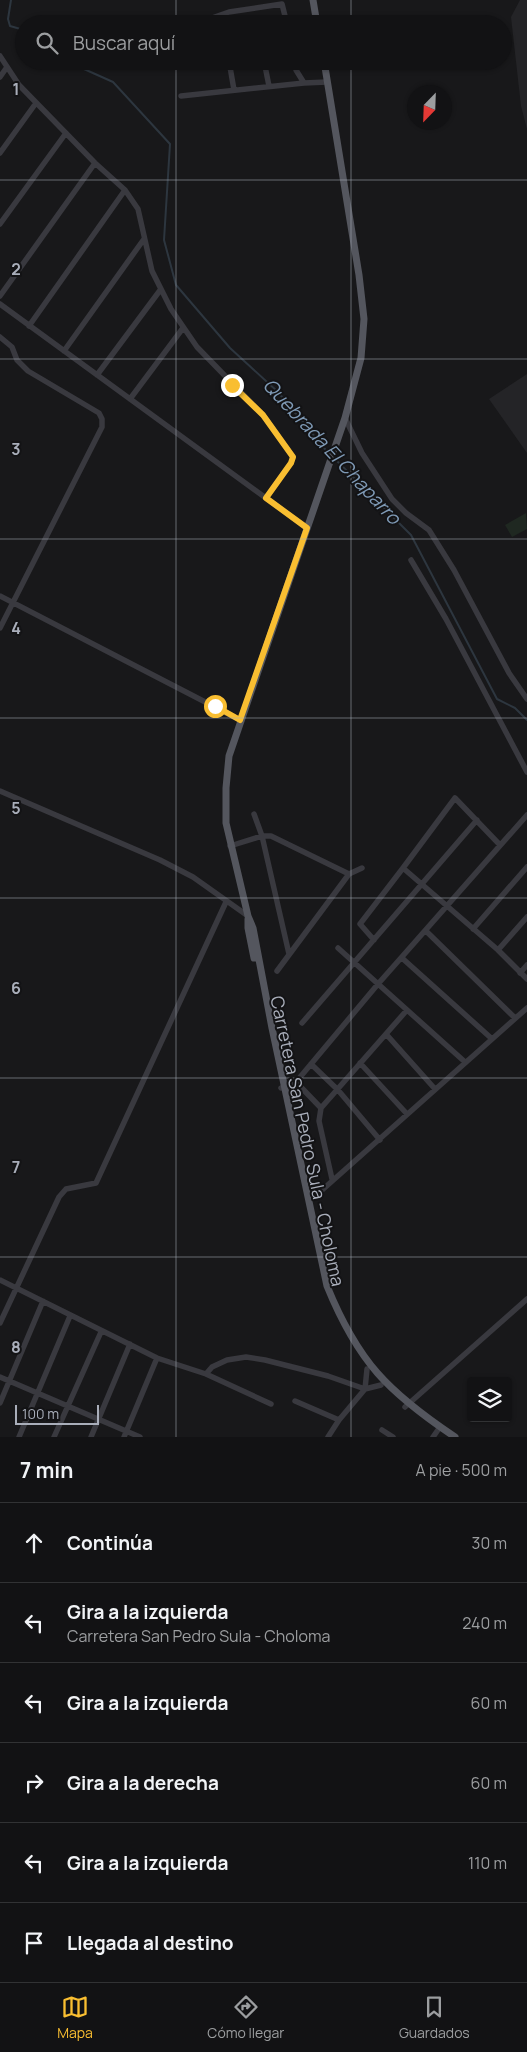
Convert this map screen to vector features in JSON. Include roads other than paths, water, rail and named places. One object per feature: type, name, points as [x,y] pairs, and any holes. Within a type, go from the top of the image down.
[{"type":"main road","points":[[313,0],[316,15]]},
{"type":"main road","name":"Carretera San Pedro Sula - Choloma","points":[[325,70],[360,275],[364,319],[361,358],[345,418],[229,756],[226,788],[226,823],[248,916],[248,928],[327,1286],[353,1341],[370,1366],[407,1406]]},
{"type":"main road","name":"Carretera San Pedro Sula - Choloma","points":[[283,1087],[324,1290],[349,1343],[367,1369],[381,1385],[407,1406]]},
{"type":"main road","points":[[407,1406],[448,1437]]},
{"type":"main road","points":[[439,1429],[455,1437]]},
{"type":"street","points":[[218,15],[283,2],[285,15]]},
{"type":"street","points":[[0,56],[19,85],[95,163],[125,190],[138,209],[152,272],[183,328],[197,348],[263,415],[293,457],[291,463],[266,498]]},
{"type":"street","points":[[0,77],[7,67]]},
{"type":"street","points":[[231,70],[234,90]]},
{"type":"street","points":[[266,70],[269,86]]},
{"type":"street","points":[[296,70],[304,83]]},
{"type":"street","points":[[182,96],[269,86],[327,82]]},
{"type":"street","points":[[0,153],[36,103]]},
{"type":"street","points":[[0,224],[66,133]]},
{"type":"street","points":[[0,296],[95,163]]},
{"type":"street","points":[[29,326],[125,190]]},
{"type":"street","points":[[64,351],[144,239]]},
{"type":"street","points":[[97,375],[161,289]]},
{"type":"street","points":[[0,304],[307,528]]},
{"type":"street","points":[[130,399],[183,328]]},
{"type":"street","points":[[0,337],[12,348],[17,360],[28,371],[99,413],[102,419],[102,428],[0,628]]},
{"type":"street","points":[[345,418],[362,453],[392,499],[429,530],[454,570],[509,673],[527,699]]},
{"type":"street","points":[[412,560],[446,619],[527,772]]},
{"type":"street","points":[[0,596],[240,720]]},
{"type":"street","points":[[0,791],[160,860],[193,877],[248,916]]},
{"type":"street","points":[[374,940],[360,924],[455,798],[500,845]]},
{"type":"street","points":[[254,814],[262,836],[289,954]]},
{"type":"street","points":[[525,817],[527,826]]},
{"type":"street","points":[[283,1087],[296,1082],[378,984],[525,817]]},
{"type":"street","points":[[302,1023],[477,820]]},
{"type":"street","points":[[230,846],[262,836],[271,836],[349,874]]},
{"type":"street","points":[[473,929],[527,866]]},
{"type":"street","points":[[277,970],[349,874],[362,868]]},
{"type":"street","points":[[404,868],[498,950],[527,979]]},
{"type":"street","points":[[0,1323],[59,1197],[66,1190],[96,1183],[226,902]]},
{"type":"street","points":[[498,950],[527,917]]},
{"type":"street","points":[[426,931],[515,1018]]},
{"type":"street","points":[[338,948],[465,1062]]},
{"type":"street","points":[[402,958],[491,1038]]},
{"type":"street","points":[[520,973],[527,965]]},
{"type":"street","points":[[320,1191],[380,1140],[491,1038],[527,1008]]},
{"type":"street","points":[[332,1179],[319,1120],[321,1108],[407,1010]]},
{"type":"street","points":[[386,1034],[435,1089]]},
{"type":"street","points":[[360,1063],[407,1114]]},
{"type":"street","points":[[311,1064],[338,1090],[380,1140]]},
{"type":"street","points":[[296,1082],[321,1108]]},
{"type":"street","points":[[0,1280],[101,1332],[157,1358],[206,1374],[271,1404]]},
{"type":"street","points":[[407,1406],[527,1299]]},
{"type":"street","points":[[0,1403],[43,1301]]},
{"type":"street","points":[[19,1437],[70,1316]]},
{"type":"street","points":[[54,1437],[101,1332]]},
{"type":"street","points":[[91,1437],[130,1344]]},
{"type":"street","points":[[125,1434],[157,1358]]},
{"type":"street","points":[[206,1374],[212,1367],[227,1360],[246,1358],[265,1360],[328,1376],[364,1389],[381,1385]]},
{"type":"street","points":[[328,1437],[364,1389],[367,1369]]},
{"type":"street","points":[[0,1377],[99,1419],[125,1434],[140,1437]]},
{"type":"street","points":[[295,1401],[339,1420]]},
{"type":"street","points":[[433,1437],[439,1429]]},
{"type":"street","points":[[382,1430],[393,1437]]},
{"type":"waterway","name":"Quebrada El Chaparro","points":[[11,0],[8,19],[10,26],[15,27]]},
{"type":"waterway","name":"Quebrada El Chaparro","points":[[86,70],[113,82],[170,144],[164,240],[176,285],[230,348],[278,392],[329,454]]},
{"type":"waterway","name":"Quebrada El Chaparro","points":[[333,457],[411,535],[497,699],[515,708],[527,720]]}]
